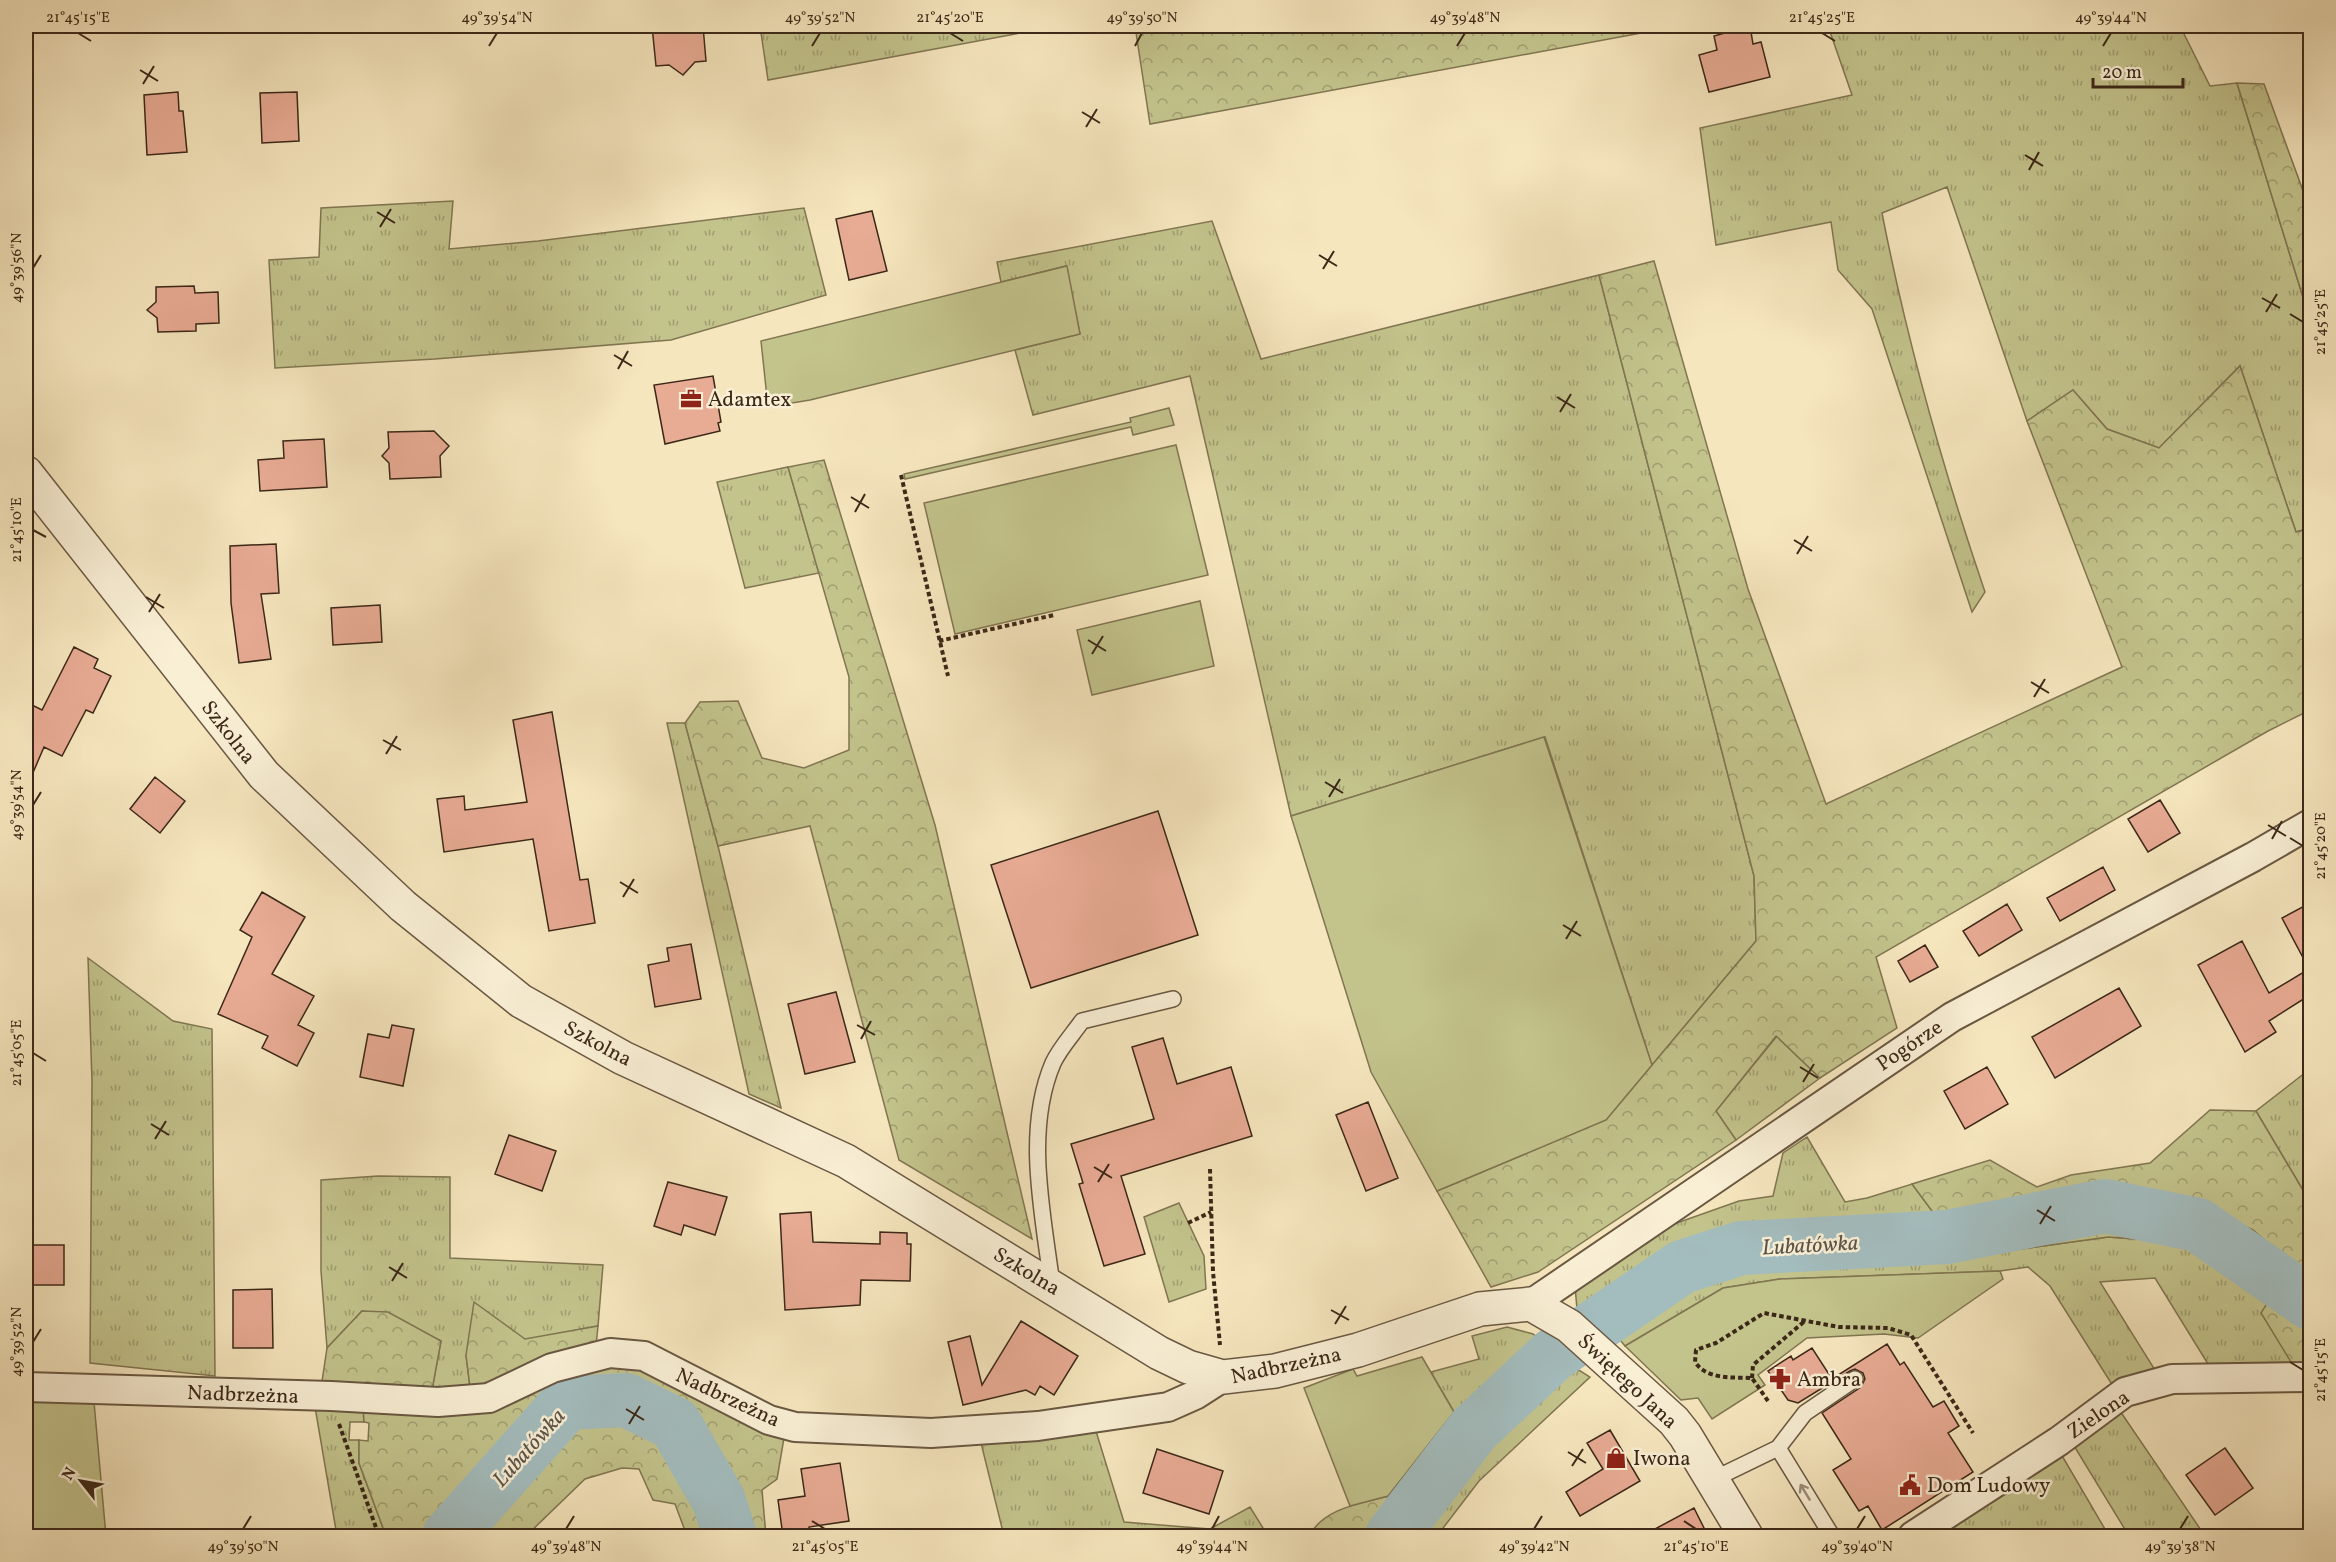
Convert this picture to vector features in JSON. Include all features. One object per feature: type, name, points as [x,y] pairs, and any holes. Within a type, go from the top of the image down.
[{"type":"street","name":"Szkolna","points":[[26,472],[264,775],[403,906],[521,1001],[623,1058],[846,1161],[1159,1353],[1188,1367],[1223,1377]]},
{"type":"street","name":"Pogórze","points":[[1531,1304],[1952,1017],[2253,857],[2310,824]]},
{"type":"street","name":"Świętego Jana","points":[[1531,1304],[1569,1326],[1674,1421],[1746,1536]]},
{"type":"street","name":"Nadbrzeżna","points":[[26,1388],[331,1396],[438,1402],[489,1398],[552,1368],[610,1353],[644,1356],[769,1420],[795,1427],[931,1433],[1038,1426],[1168,1407],[1195,1395],[1223,1377],[1275,1371],[1358,1350],[1480,1309],[1531,1304]]},
{"type":"street","name":"Zielona","points":[[1913,1536],[2059,1441],[2125,1392],[2172,1379],[2310,1377]]},
{"type":"lane","points":[[1052,1286],[1042,1211],[1037,1123],[1054,1062],[1082,1021],[1173,999]]},
{"type":"lane","points":[[1712,1480],[1778,1448],[1805,1413],[1855,1379]]},
{"type":"lane","points":[[1778,1448],[1832,1536]]},
{"type":"path","points":[[901,475],[948,676]]},
{"type":"path","points":[[939,641],[1054,615]]},
{"type":"path","points":[[1210,1169],[1213,1272],[1220,1329]]},
{"type":"path","points":[[1188,1223],[1211,1212]]},
{"type":"path","points":[[1752,1378],[1725,1377],[1705,1371],[1695,1362],[1696,1350],[1716,1343],[1764,1312],[1839,1327],[1888,1328],[1911,1335],[1974,1433]]},
{"type":"path","points":[[1768,1401],[1752,1378],[1753,1365],[1806,1319]]},
{"type":"path","points":[[331,1396],[379,1536]]},
{"type":"green space","points":[[760,26],[1058,26],[768,80]]},
{"type":"green space","points":[[1135,26],[1679,26],[1150,124]]},
{"type":"green space","points":[[1828,26],[2180,26],[2210,86],[2237,83],[2310,320],[2310,528],[2296,532],[2240,366],[2159,448],[2107,429],[2073,390],[2027,421],[1947,187],[1882,213],[1927,404],[1985,592],[1972,612],[1872,309],[1838,270],[1831,222],[1716,245],[1700,128],[1852,95]]},
{"type":"green space","points":[[2237,83],[2264,84],[2310,210],[2310,320]]},
{"type":"green space","points":[[453,201],[449,249],[538,241],[804,208],[826,295],[671,340],[435,359],[275,368],[269,260],[319,257],[321,208]]},
{"type":"green space","points":[[1212,221],[1261,359],[1599,275],[1754,876],[1756,941],[1652,1065],[1545,737],[1291,816],[1190,376],[1033,415],[1015,350],[1080,334],[1066,266],[1001,282],[997,262]]},
{"type":"green space","points":[[1654,261],[1748,589],[1826,804],[2122,667],[2027,421],[2073,390],[2107,429],[2159,448],[2240,366],[2296,532],[2310,528],[2310,710],[2268,731],[1876,957],[1897,1028],[1820,1078],[1776,1036],[1716,1111],[1736,1140],[1538,1272],[1491,1287],[1437,1191],[1606,1120],[1756,941],[1754,876],[1599,275]]},
{"type":"green space","points":[[1067,266],[1080,334],[810,400],[768,407],[761,341]]},
{"type":"green space","points":[[1169,408],[1174,425],[1133,435],[1131,427],[905,479],[904,474],[1131,422],[1130,418]]},
{"type":"green space","points":[[1176,445],[1208,575],[955,634],[924,503]]},
{"type":"green space","points":[[824,460],[935,825],[1032,1239],[899,1160],[810,826],[718,846],[685,723],[700,702],[738,701],[762,758],[804,768],[849,750],[849,677],[788,467]]},
{"type":"green space","points":[[788,467],[819,573],[745,588],[717,482]]},
{"type":"green space","points":[[1200,601],[1214,666],[1092,695],[1077,630]]},
{"type":"green space","points":[[667,723],[685,723],[718,846],[781,1108],[749,1094]]},
{"type":"green space","points":[[1544,737],[1652,1065],[1606,1120],[1437,1191],[1371,1072],[1291,816]]},
{"type":"green space","points":[[88,958],[173,1021],[212,1029],[215,1376],[90,1363],[92,1082]]},
{"type":"green space","points":[[1777,1036],[1820,1078],[1736,1140],[1716,1111]]},
{"type":"green space","points":[[2310,1069],[2310,1202],[2256,1111]]},
{"type":"green space","points":[[2210,1110],[2256,1111],[2310,1202],[2304,1223],[2310,1229],[2310,1368],[2294,1367],[2261,1313],[2292,1264],[2253,1230],[2200,1208],[2164,1241],[2108,1237],[2014,1250],[2004,1211],[1935,1215],[1912,1184],[1990,1160],[2037,1187],[2071,1175],[2150,1163]]},
{"type":"green space","points":[[1807,1137],[1845,1202],[1867,1198],[1912,1184],[1935,1215],[2004,1211],[1969,1225],[1896,1230],[1785,1230],[1738,1235],[1694,1248],[1661,1265],[1585,1314],[1577,1309],[1575,1286],[1657,1230],[1739,1201],[1773,1196],[1783,1153]]},
{"type":"green space","points":[[378,1176],[450,1177],[450,1258],[603,1265],[598,1326],[525,1340],[466,1355],[470,1387],[432,1390],[441,1341],[362,1311],[327,1348],[321,1271],[321,1180]]},
{"type":"green space","points":[[1179,1203],[1204,1256],[1206,1289],[1169,1302],[1144,1217]]},
{"type":"green space","points":[[2200,1208],[2253,1230],[2292,1264],[2294,1367],[2208,1364],[2155,1278],[2100,1282],[2155,1370],[2113,1386],[2050,1286],[2028,1267],[2000,1271],[1780,1279],[1723,1288],[1625,1346],[1616,1335],[1689,1281],[1759,1258],[1939,1254],[2011,1237],[2014,1250],[2108,1237],[2164,1241]]},
{"type":"green space","points":[[2000,1271],[2003,1279],[1918,1338],[1884,1334],[1807,1338],[1758,1375],[1765,1385],[1712,1419],[1698,1398],[1681,1400],[1625,1346],[1723,1288],[1780,1279]]},
{"type":"green space","points":[[474,1302],[525,1339],[598,1326],[596,1346],[487,1388],[470,1387],[466,1355]]},
{"type":"green space","points":[[362,1311],[388,1312],[441,1341],[432,1390],[321,1388],[327,1348]]},
{"type":"green space","points":[[1507,1327],[1533,1334],[1545,1344],[1479,1404],[1387,1520],[1388,1496],[1454,1412],[1431,1372],[1479,1359],[1472,1336]]},
{"type":"green space","points":[[1422,1357],[1454,1412],[1388,1496],[1350,1506],[1304,1388],[1353,1369],[1357,1376]]},
{"type":"green space","points":[[606,1361],[642,1364],[727,1415],[784,1438],[777,1479],[762,1490],[766,1536],[687,1536],[675,1504],[653,1500],[639,1469],[622,1468],[585,1479],[526,1536],[386,1536],[359,1463],[359,1440],[368,1441],[369,1423],[364,1422],[363,1406],[548,1382]]},
{"type":"green space","points":[[1574,1367],[1590,1377],[1479,1481],[1437,1536],[1405,1536],[1481,1438],[1544,1372]]},
{"type":"green space","points":[[26,1399],[94,1402],[106,1536],[26,1536]]},
{"type":"green space","points":[[363,1406],[364,1422],[350,1422],[349,1440],[359,1440],[359,1463],[386,1536],[337,1536],[315,1407]]},
{"type":"green space","points":[[2118,1408],[2205,1536],[2129,1536],[2071,1441]]},
{"type":"green space","points":[[1095,1428],[1124,1522],[1210,1529],[1250,1507],[1268,1536],[1004,1536],[981,1443]]},
{"type":"green space","points":[[2061,1454],[2109,1536],[1950,1536],[1946,1531],[2006,1494],[2045,1460]]},
{"type":"green space","points":[[1388,1496],[1387,1520],[1369,1536],[1309,1536],[1324,1519],[1333,1513],[1343,1508]]},
{"type":"building","points":[[652,26],[703,26],[706,61],[695,62],[683,75],[669,65],[656,66]]},
{"type":"building","points":[[1750,26],[1753,44],[1761,42],[1770,77],[1709,92],[1699,55],[1717,50],[1714,36]]},
{"type":"building","points":[[178,92],[179,111],[183,111],[187,152],[147,155],[144,95]]},
{"type":"building","points":[[297,92],[299,141],[262,143],[260,93]]},
{"type":"building","points":[[872,211],[887,271],[849,280],[836,219]]},
{"type":"building","points":[[194,286],[195,293],[218,292],[219,323],[196,324],[196,331],[158,332],[157,318],[147,310],[156,302],[156,287]]},
{"type":"building","points":[[713,376],[721,422],[718,423],[720,431],[665,444],[654,385]]},
{"type":"building","points":[[434,431],[449,446],[440,456],[441,477],[390,479],[389,463],[382,456],[389,448],[388,432]]},
{"type":"building","points":[[324,439],[327,487],[260,491],[258,460],[284,458],[283,441]]},
{"type":"building","points":[[276,544],[279,593],[261,594],[271,659],[239,663],[231,603],[230,546]]},
{"type":"building","points":[[380,605],[382,642],[333,645],[331,608]]},
{"type":"building","points":[[74,647],[98,659],[94,668],[111,676],[93,713],[86,710],[62,756],[44,747],[26,789],[26,702],[42,710]]},
{"type":"building","points":[[552,712],[580,880],[588,879],[595,923],[549,931],[533,839],[444,852],[437,799],[464,796],[465,810],[527,802],[513,720]]},
{"type":"building","points":[[155,777],[185,801],[160,833],[130,809]]},
{"type":"building","points":[[2160,800],[2180,833],[2148,852],[2128,819]]},
{"type":"building","points":[[1158,811],[1198,935],[1031,988],[991,865]]},
{"type":"building","points":[[2103,867],[2115,890],[2060,921],[2047,898]]},
{"type":"building","points":[[262,892],[305,917],[272,974],[314,996],[298,1025],[314,1033],[297,1066],[262,1048],[268,1036],[218,1014],[252,937],[240,930]]},
{"type":"building","points":[[2310,903],[2310,995],[2269,1021],[2276,1032],[2245,1052],[2198,965],[2242,941],[2269,993],[2309,969],[2282,918]]},
{"type":"building","points":[[2007,904],[2022,930],[1979,956],[1963,931]]},
{"type":"building","points":[[691,944],[701,999],[655,1007],[648,965],[669,961],[667,948]]},
{"type":"building","points":[[1925,945],[1938,967],[1910,982],[1898,961]]},
{"type":"building","points":[[2119,988],[2141,1026],[2055,1078],[2032,1037]]},
{"type":"building","points":[[836,992],[855,1062],[805,1074],[788,1004]]},
{"type":"building","points":[[392,1025],[414,1029],[403,1086],[360,1077],[368,1034],[389,1038]]},
{"type":"building","points":[[1163,1038],[1177,1084],[1231,1067],[1252,1136],[1121,1176],[1145,1254],[1104,1266],[1079,1184],[1083,1183],[1071,1144],[1154,1119],[1132,1047]]},
{"type":"building","points":[[1987,1067],[2008,1104],[1965,1129],[1944,1091]]},
{"type":"building","points":[[1368,1102],[1398,1178],[1366,1191],[1336,1115]]},
{"type":"building","points":[[509,1135],[556,1151],[542,1191],[495,1174]]},
{"type":"building","points":[[668,1182],[727,1197],[715,1235],[684,1225],[681,1235],[654,1226]]},
{"type":"building","points":[[811,1212],[813,1242],[880,1244],[880,1232],[907,1233],[907,1244],[911,1244],[910,1281],[861,1280],[860,1305],[785,1310],[780,1214]]},
{"type":"building","points":[[26,1245],[64,1245],[64,1285],[26,1285]]},
{"type":"building","points":[[272,1289],[273,1348],[233,1348],[233,1290]]},
{"type":"building","points":[[1021,1321],[1078,1356],[1054,1395],[1040,1386],[1035,1395],[1026,1390],[963,1405],[948,1342],[970,1336],[982,1385]]},
{"type":"building","points":[[1887,1344],[1900,1365],[1904,1362],[1933,1407],[1944,1401],[1959,1426],[1948,1433],[1973,1472],[1882,1530],[1868,1506],[1859,1511],[1833,1470],[1851,1459],[1822,1413],[1861,1387],[1865,1379],[1863,1373],[1855,1369],[1850,1371],[1798,1403],[1788,1400],[1768,1371],[1791,1356],[1793,1360],[1812,1348],[1832,1379]]},
{"type":"building","points":[[1610,1430],[1640,1481],[1580,1516],[1566,1492],[1603,1469],[1587,1443]]},
{"type":"building","points":[[2225,1448],[2253,1488],[2215,1515],[2186,1475]]},
{"type":"building","points":[[1157,1449],[1223,1471],[1209,1514],[1143,1493]]},
{"type":"building","points":[[840,1463],[849,1521],[809,1527],[811,1536],[783,1536],[778,1500],[805,1496],[801,1469]]},
{"type":"building","points":[[1694,1508],[1708,1536],[1642,1536]]},
{"type":"waterway","name":"Lubatówka","points":[[1392,1536],[1474,1429],[1553,1355],[1682,1267],[1741,1248],[1947,1237],[2105,1206],[2198,1225],[2310,1303]]},
{"type":"waterway","name":"Lubatówka","points":[[449,1536],[567,1403],[626,1400],[675,1424],[719,1501],[730,1536]]},
{"type":"place","name":"Adamtex","points":[[691,399]]},
{"type":"place","name":"Ambra","points":[[1780,1379]]},
{"type":"place","name":"Iwona","points":[[1616,1458]]},
{"type":"place","name":"Dom Ludowy","points":[[1910,1485]]}]
